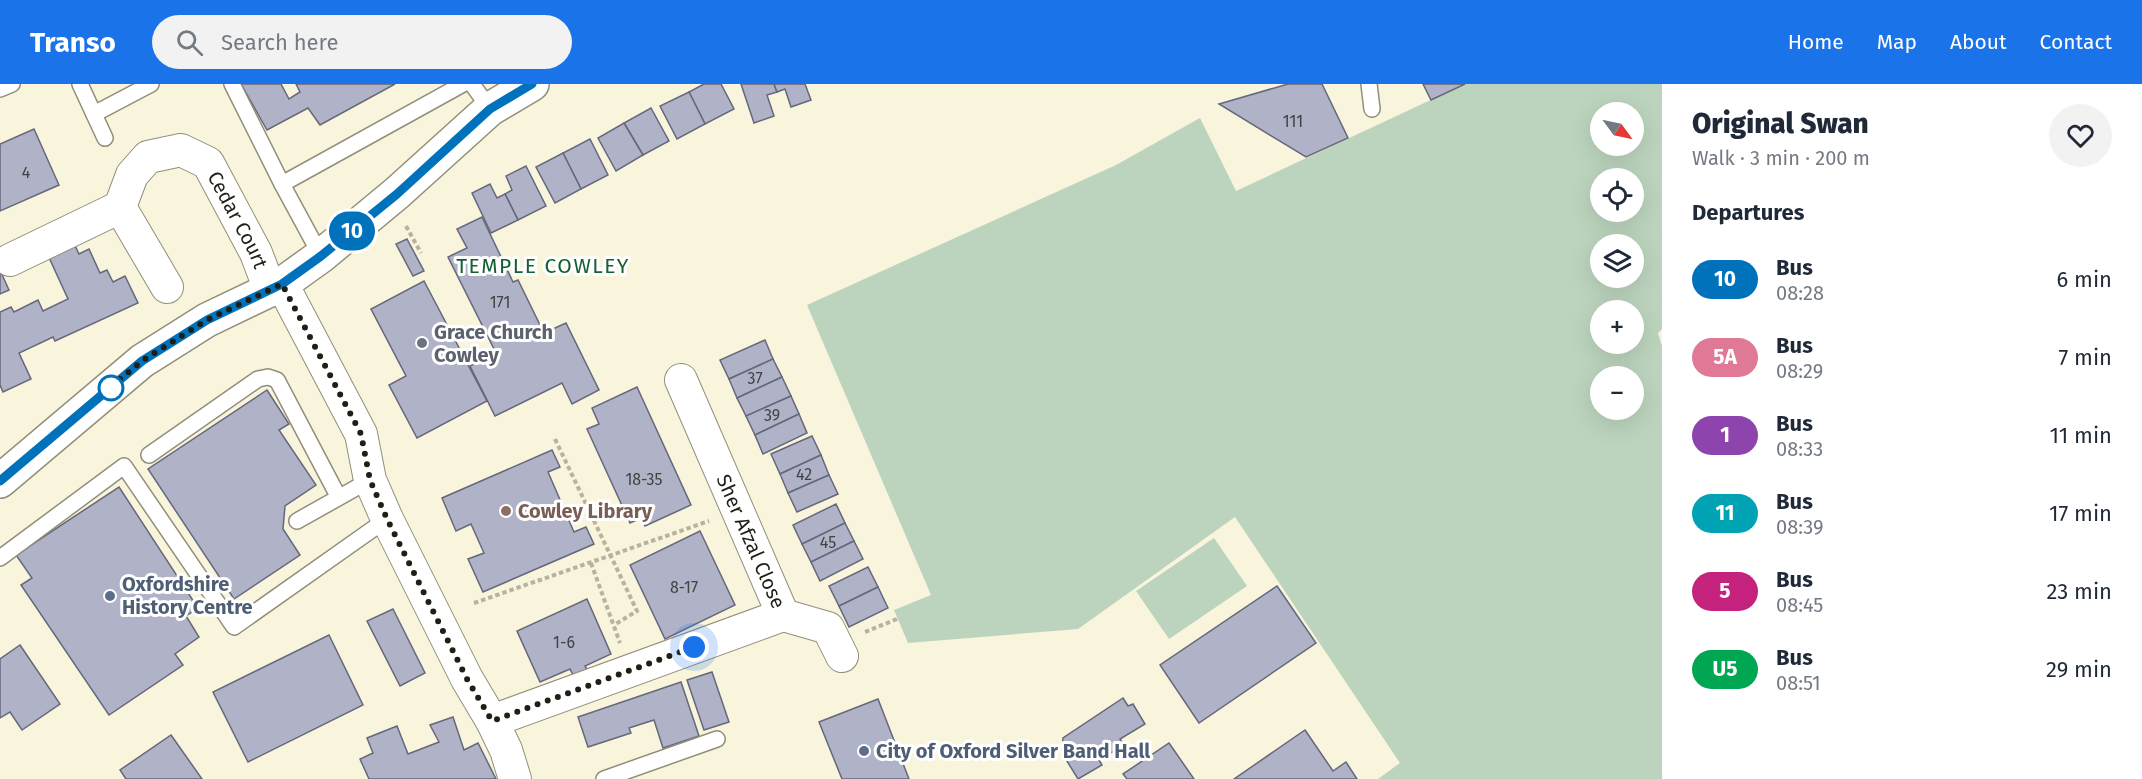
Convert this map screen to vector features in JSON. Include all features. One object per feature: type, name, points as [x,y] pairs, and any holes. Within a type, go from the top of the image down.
[{"type":"main road","points":[[0,481],[142,361],[207,320],[276,287],[321,256],[397,194],[481,97],[532,84]]},
{"type":"street","name":"Cedar Court","points":[[120,207],[132,176],[148,158],[181,150],[208,163],[256,253],[361,434],[370,480],[387,519],[467,679],[492,721],[506,750],[515,779]]},
{"type":"street","points":[[10,260],[120,207],[167,287]]},
{"type":"street","name":"Sher Afzal Close","points":[[492,721],[783,615],[681,380]]},
{"type":"street","points":[[783,615],[828,628],[842,656]]},
{"type":"lane","points":[[0,89],[12,84]]},
{"type":"lane","points":[[80,84],[105,138]]},
{"type":"lane","points":[[94,114],[152,84]]},
{"type":"lane","points":[[232,84],[321,256]]},
{"type":"lane","points":[[282,184],[463,84]]},
{"type":"lane","points":[[1369,84],[1372,109]]},
{"type":"lane","points":[[149,455],[258,379],[268,377],[277,380],[338,496]]},
{"type":"lane","points":[[0,558],[124,466],[234,627],[387,519]]},
{"type":"lane","points":[[297,521],[370,480]]},
{"type":"lane","points":[[604,779],[717,739]]},
{"type":"path","points":[[405,224],[421,253]]},
{"type":"path","points":[[555,439],[637,612],[614,625]]},
{"type":"path","points":[[474,603],[738,511]]},
{"type":"path","points":[[591,562],[630,671]]},
{"type":"green space","points":[[1465,84],[1662,84],[1662,329],[1658,333],[1662,346],[1662,779],[1378,779],[1400,763],[1235,517],[1078,629],[908,643],[894,610],[931,595],[807,305],[1116,165],[1200,118],[1236,191]]},
{"type":"green space","points":[[1214,538],[1247,586],[1169,639],[1136,591]]},
{"type":"building","points":[[241,84],[281,84],[289,99],[300,92],[296,84],[395,84],[320,125],[308,108],[267,130]]},
{"type":"building","points":[[704,84],[721,84],[734,109],[705,124],[689,92]]},
{"type":"building","points":[[741,84],[774,84],[777,92],[767,95],[774,116],[754,123]]},
{"type":"building","points":[[774,84],[805,84],[811,100],[791,107],[785,89],[777,92]]},
{"type":"building","points":[[1288,84],[1322,84],[1348,138],[1306,157],[1219,104]]},
{"type":"building","points":[[1423,84],[1465,84],[1431,100]]},
{"type":"building","points":[[689,92],[705,124],[677,139],[660,106]]},
{"type":"building","points":[[651,108],[669,141],[643,155],[624,123]]},
{"type":"building","points":[[624,123],[643,155],[616,171],[598,138]]},
{"type":"building","points":[[34,129],[59,185],[0,211],[0,144]]},
{"type":"building","points":[[590,139],[608,175],[581,189],[563,153]]},
{"type":"building","points":[[563,153],[581,189],[555,203],[536,167]]},
{"type":"building","points":[[526,166],[546,206],[518,220],[505,194],[512,190],[506,176]]},
{"type":"building","points":[[490,184],[497,198],[505,194],[518,220],[491,233],[472,193]]},
{"type":"building","points":[[482,217],[513,282],[518,280],[544,333],[566,323],[599,390],[572,404],[562,383],[495,416],[470,366],[496,353],[448,257],[467,248],[457,229]]},
{"type":"building","points":[[72,239],[79,254],[89,249],[100,273],[107,270],[113,282],[125,276],[138,303],[55,341],[53,337],[19,353],[31,379],[3,392],[0,385],[0,312],[11,307],[14,312],[38,300],[43,311],[68,299],[46,251]]},
{"type":"building","points":[[407,239],[424,271],[413,276],[396,244]]},
{"type":"building","points":[[0,270],[9,290],[0,294]]},
{"type":"building","name":"Grace Church Cowley","points":[[424,281],[487,401],[417,438],[389,385],[406,376],[371,309]]},
{"type":"building","points":[[765,340],[773,359],[729,379],[720,360]]},
{"type":"building","points":[[773,359],[782,377],[737,398],[729,379]]},
{"type":"building","points":[[782,377],[791,396],[746,416],[737,398]]},
{"type":"building","points":[[637,387],[691,505],[645,526],[641,518],[630,523],[587,429],[599,424],[592,408]]},
{"type":"building","points":[[267,390],[289,424],[279,430],[316,485],[285,506],[283,529],[300,555],[234,599],[148,469]]},
{"type":"building","points":[[791,396],[799,414],[755,435],[746,416]]},
{"type":"building","points":[[799,414],[807,433],[763,454],[755,435]]},
{"type":"building","points":[[812,436],[821,455],[780,474],[771,454]]},
{"type":"building","name":"Cowley Library","points":[[552,450],[560,467],[548,472],[574,532],[586,527],[594,544],[483,592],[468,559],[484,553],[471,524],[456,531],[442,498]]},
{"type":"building","points":[[821,455],[829,475],[788,493],[780,474]]},
{"type":"building","points":[[829,475],[838,494],[797,512],[788,493]]},
{"type":"building","name":"Oxfordshire History Centre","points":[[119,487],[198,608],[186,616],[199,637],[175,654],[183,665],[109,715],[21,585],[32,578],[16,555]]},
{"type":"building","points":[[836,504],[845,523],[802,544],[793,525]]},
{"type":"building","points":[[845,523],[854,541],[811,562],[802,544]]},
{"type":"building","points":[[700,531],[735,605],[665,639],[630,565]]},
{"type":"building","points":[[854,541],[863,559],[820,581],[811,562]]},
{"type":"building","points":[[868,567],[878,587],[839,606],[829,586]]},
{"type":"building","points":[[1277,586],[1316,643],[1199,723],[1160,665]]},
{"type":"building","points":[[878,587],[888,608],[849,627],[839,606]]},
{"type":"building","points":[[587,599],[611,654],[585,666],[588,671],[574,677],[570,669],[540,682],[517,631]]},
{"type":"building","points":[[393,609],[425,673],[400,686],[367,621]]},
{"type":"building","points":[[329,635],[363,705],[248,762],[213,692]]},
{"type":"building","points":[[20,645],[60,704],[22,730],[10,712],[0,718],[0,659]]},
{"type":"building","points":[[712,672],[729,722],[704,730],[687,680]]},
{"type":"building","points":[[681,682],[699,736],[663,748],[654,720],[629,728],[631,733],[588,747],[578,717]]},
{"type":"building","points":[[1123,698],[1128,706],[1133,704],[1145,724],[1120,739],[1124,745],[1099,760],[1102,765],[1078,779],[1062,753],[1063,738]]},
{"type":"building","name":"City of Oxford Silver Band Hall","points":[[878,699],[909,779],[842,779],[819,722]]},
{"type":"building","points":[[453,717],[464,750],[478,743],[496,779],[369,779],[360,759],[373,753],[367,738],[397,726],[408,754],[439,742],[430,725]]},
{"type":"building","points":[[1305,730],[1333,771],[1346,762],[1357,779],[1234,779]]},
{"type":"building","points":[[171,735],[202,779],[126,779],[120,770]]},
{"type":"building","points":[[1169,743],[1194,779],[1127,779],[1123,774]]},
{"type":"bus line","name":"10","points":[[0,481],[142,361],[207,320],[282,284],[321,256],[397,194],[490,109],[532,84]]},
{"type":"place","name":"Grace Church Cowley","points":[[422,343]]},
{"type":"place","name":"Cowley Library","points":[[506,511]]},
{"type":"place","name":"Oxfordshire History Centre","points":[[110,596]]},
{"type":"place","name":"City of Oxford Silver Band Hall","points":[[864,751]]},
{"type":"district","name":"TEMPLE COWLEY","points":[[543,266]]},
{"type":"route","points":[[111,388],[107,390],[142,361],[207,320],[282,284],[303,320],[361,434],[370,480],[387,519],[467,679],[492,721],[694,647]]}]
